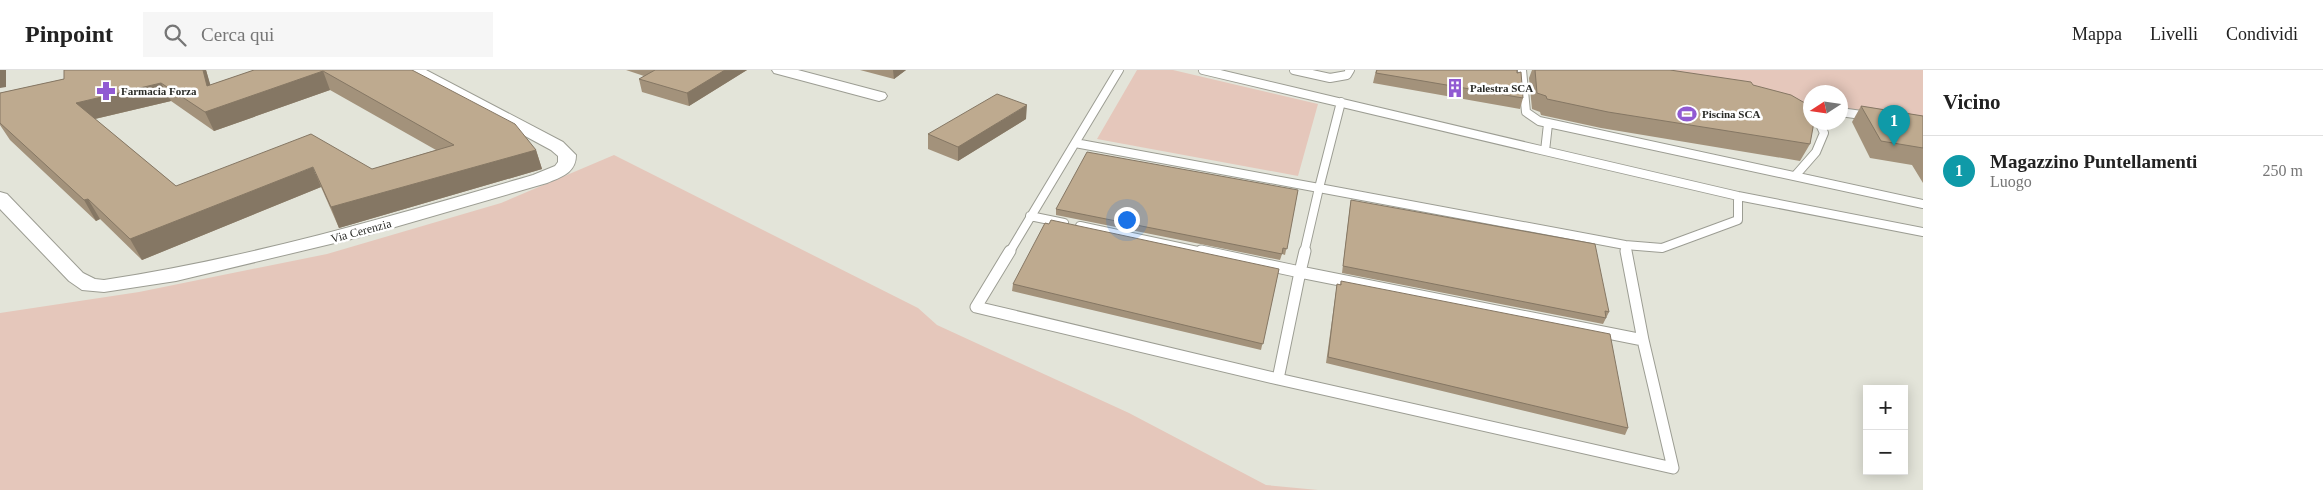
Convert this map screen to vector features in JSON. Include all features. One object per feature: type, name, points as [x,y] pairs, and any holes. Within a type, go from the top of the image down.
[{"type":"street","name":"Via Cerenzia","points":[[0,198],[76,277],[90,285],[104,286],[176,275],[357,232],[540,179],[561,170],[567,164],[567,155],[557,146],[414,70]]},
{"type":"street","points":[[780,70],[879,96]]},
{"type":"lane","points":[[1119,70],[976,307],[1278,379],[1673,468],[1643,340],[1625,244]]},
{"type":"lane","points":[[1203,70],[1738,196],[1923,232]]},
{"type":"lane","points":[[1294,70],[1326,77],[1347,75],[1350,70]]},
{"type":"lane","points":[[1522,70],[1524,74],[1526,112],[1533,118],[1548,124],[1923,204]]},
{"type":"lane","points":[[1278,379],[1319,188],[1341,102]]},
{"type":"lane","points":[[1848,113],[1877,118]]},
{"type":"lane","points":[[1545,151],[1548,124]]},
{"type":"lane","points":[[1795,176],[1816,152],[1824,133],[1823,130]]},
{"type":"lane","points":[[1075,143],[1625,244],[1662,248],[1738,220],[1738,196]]},
{"type":"lane","points":[[1030,216],[1643,340]]},
{"type":"shaded area","points":[[1137,70],[1173,70],[1318,104],[1298,176],[1097,139]]},
{"type":"shaded area","points":[[1589,70],[1923,70],[1923,121],[1848,109],[1848,85],[1803,85],[1803,103]]},
{"type":"shaded area","points":[[614,155],[918,308],[937,325],[1129,413],[1266,485],[1318,490],[0,490],[0,313],[139,292],[327,254],[501,203]]},
{"type":"building","points":[[64,70],[203,70],[207,86],[254,70],[412,70],[515,124],[536,150],[331,207],[313,167],[130,239],[88,199],[84,200],[0,123],[0,93],[64,79]],"holes":[[[323,71],[454,145],[372,169],[311,134],[176,186],[76,103],[161,83],[205,112]]]},
{"type":"building","points":[[655,70],[725,70],[687,93],[639,79]]},
{"type":"building","points":[[1377,70],[1517,70],[1517,73],[1521,72],[1523,98],[1376,73]]},
{"type":"building","name":"Piscina SCA","points":[[1535,70],[1670,70],[1751,82],[1753,85],[1791,95],[1803,102],[1803,130],[1813,130],[1810,144],[1608,112],[1547,99],[1546,96],[1537,93]]},
{"type":"building","points":[[997,94],[1027,105],[958,147],[928,134]]},
{"type":"building","points":[[1861,106],[1923,116],[1923,148],[1881,141]]},
{"type":"building","points":[[1087,152],[1298,190],[1287,249],[1283,248],[1282,254],[1056,209]]},
{"type":"building","points":[[1351,200],[1595,244],[1609,312],[1605,311],[1606,318],[1343,266]]},
{"type":"building","points":[[1051,220],[1279,269],[1263,344],[1013,284],[1045,223],[1049,224]]},
{"type":"building","points":[[1341,281],[1610,334],[1628,428],[1328,357],[1337,284],[1341,285]]},
{"type":"place","name":"Palestra SCA","points":[[1455,88]]},
{"type":"place","name":"Farmacia Forza","points":[[106,91]]},
{"type":"place","name":"Piscina SCA","points":[[1687,114]]},
{"type":"place","name":"Magazzino Puntellamenti","points":[[1894,146]]}]
